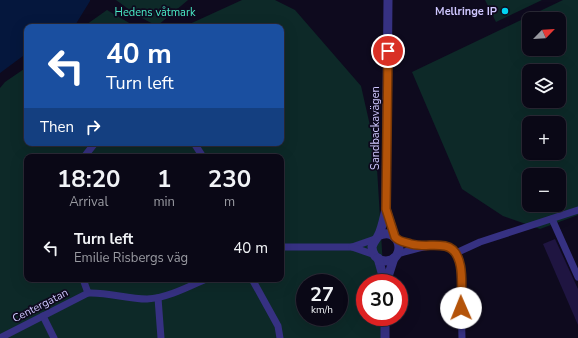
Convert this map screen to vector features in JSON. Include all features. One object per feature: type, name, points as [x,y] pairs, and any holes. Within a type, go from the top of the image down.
[{"type":"street","name":"Sandbackavägen","points":[[376,238],[386,209],[388,0]]},
{"type":"street","points":[[86,154],[93,146]]},
{"type":"street","name":"Sandbackavägen","points":[[386,209],[396,239]]},
{"type":"street","points":[[456,253],[480,242],[578,210]]},
{"type":"street","points":[[552,219],[578,277]]},
{"type":"street","points":[[284,247],[352,247],[386,234],[396,239],[422,247]]},
{"type":"street","points":[[376,238],[372,247],[382,274]]},
{"type":"street","points":[[389,274],[399,245],[396,239]]},
{"type":"street","points":[[352,247],[386,261],[422,247],[446,246],[456,253],[460,261],[462,338]]},
{"type":"street","points":[[84,282],[88,293]]},
{"type":"street","name":"Centergatan","points":[[0,338],[88,293],[101,292],[145,299],[158,298],[198,282]]},
{"type":"street","points":[[254,282],[278,326],[280,338]]},
{"type":"street","points":[[158,298],[161,338]]},
{"type":"street","points":[[43,316],[54,338]]},
{"type":"street","points":[[385,326],[386,338]]},
{"type":"green space","name":"Hedens våtmark","points":[[116,0],[188,0],[159,24],[153,24],[138,16]]},
{"type":"green space","points":[[242,0],[275,0],[295,10],[361,86],[376,152],[383,274],[356,274],[356,326],[386,326],[387,338],[0,338],[0,88],[5,82],[24,69],[24,146],[284,146],[284,24],[190,24]]},
{"type":"green space","name":"Mellringe IP","points":[[485,0],[542,0],[496,22]]},
{"type":"green space","points":[[563,0],[578,0],[578,215],[540,229],[503,216],[462,189],[412,72],[522,20],[522,56],[566,56],[566,12],[538,12]]},
{"type":"green space","points":[[107,10],[131,24],[87,24]]},
{"type":"water","points":[[0,0],[90,0],[76,24],[24,24],[24,55],[0,73]]},
{"type":"building","points":[[555,239],[578,289],[578,325],[543,244]]},
{"type":"place","name":"Mellringe IP","points":[[505,11]]},
{"type":"route","points":[[388,51],[386,209],[397,241],[422,247],[446,246],[456,253],[460,261],[461,308]]}]
